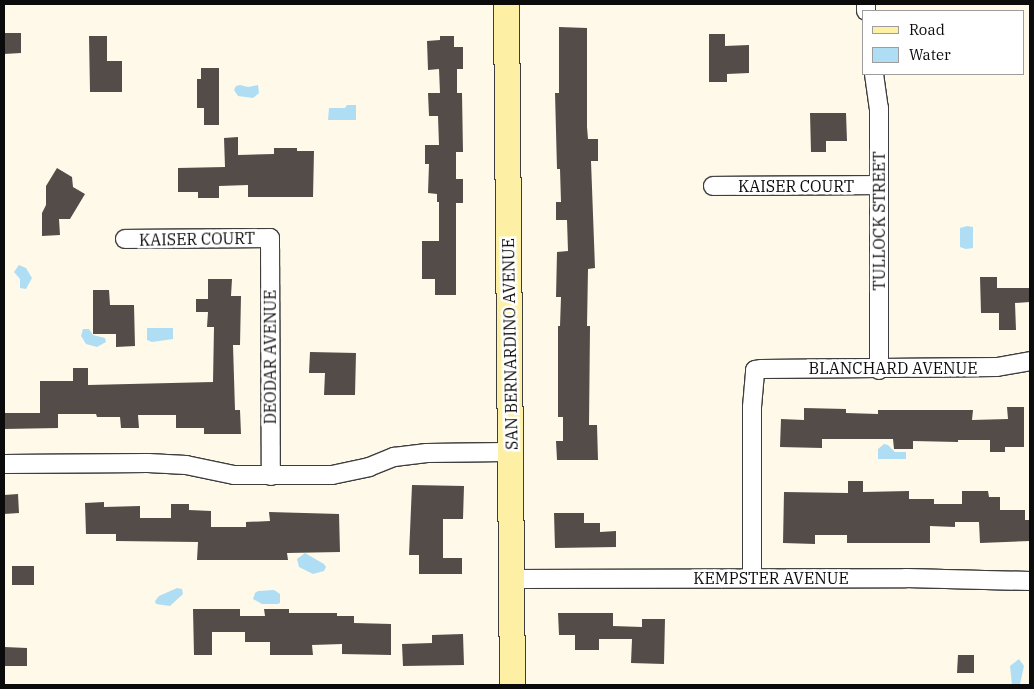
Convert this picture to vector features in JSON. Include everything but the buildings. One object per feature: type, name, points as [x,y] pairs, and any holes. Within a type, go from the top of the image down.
[{"type":"main road","name":"SAN BERNARDINO AVENUE","points":[[506,4],[512,685]]},
{"type":"street","name":"TULLOCK STREET","points":[[874,75],[879,108],[879,370]]},
{"type":"street","name":"KAISER COURT","points":[[713,186],[879,185]]},
{"type":"street","name":"KAISER COURT","points":[[125,240],[270,238]]},
{"type":"street","name":"DEODAR AVENUE","points":[[270,238],[271,476]]},
{"type":"street","name":"BLANCHARD AVENUE","points":[[752,577],[752,407],[755,370],[761,368],[879,370],[997,368],[1030,362]]},
{"type":"street","points":[[4,464],[158,463],[186,464],[234,475],[332,475],[369,467],[394,457],[427,453],[511,452]]},
{"type":"street","name":"KEMPSTER AVENUE","points":[[512,579],[752,577],[1030,581]]},
{"type":"water","points":[[258,85],[259,93],[253,98],[238,96],[234,90],[236,86],[248,87]]},
{"type":"water","points":[[347,105],[356,105],[356,120],[328,120],[329,108],[345,108]]},
{"type":"water","points":[[973,227],[973,248],[966,249],[960,247],[960,228]]},
{"type":"water","points":[[19,265],[26,268],[32,278],[26,289],[20,288],[20,279],[14,272]]},
{"type":"water","points":[[147,328],[173,328],[173,339],[152,342],[147,340]]},
{"type":"water","points":[[83,329],[89,329],[93,335],[105,338],[106,342],[97,347],[86,344],[81,336]]},
{"type":"water","points":[[884,444],[888,445],[895,452],[906,452],[906,459],[878,459],[878,449]]},
{"type":"water","points":[[305,553],[324,564],[326,567],[324,571],[313,574],[299,567],[297,559]]},
{"type":"water","points":[[177,588],[182,589],[183,594],[170,606],[156,604],[155,601],[159,596]]},
{"type":"water","points":[[274,590],[280,594],[280,603],[262,604],[253,599],[258,591]]},
{"type":"water","points":[[1019,659],[1024,666],[1020,684],[1012,685],[1010,666]]}]
